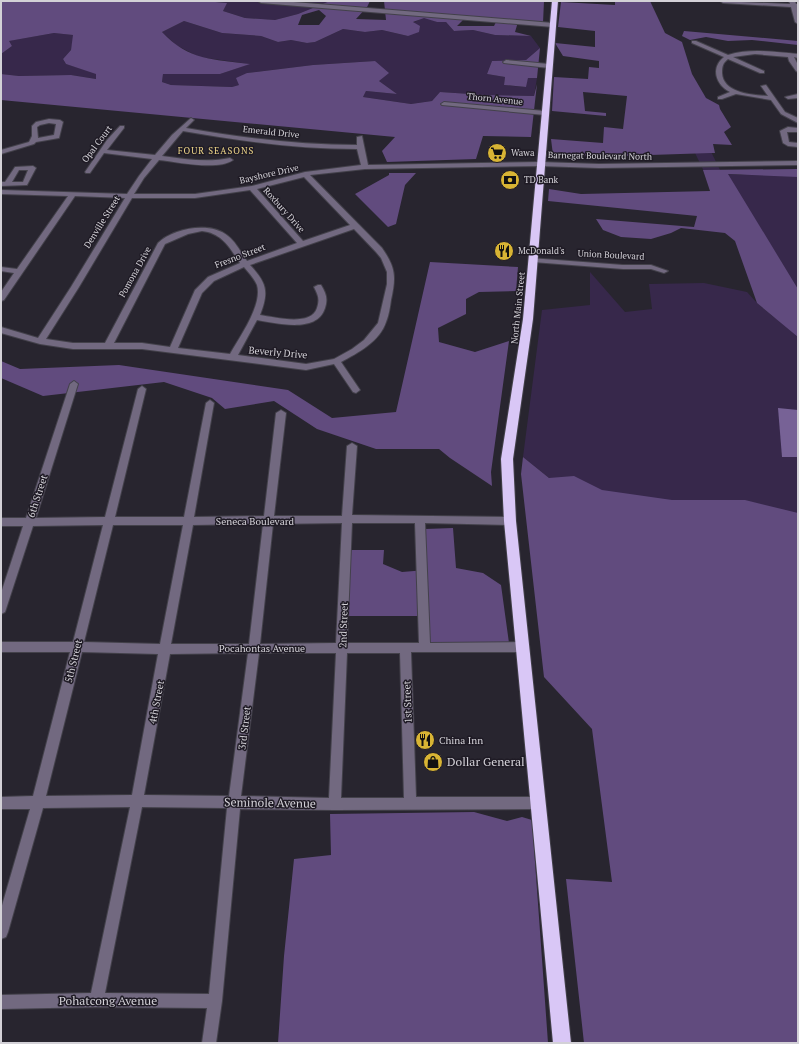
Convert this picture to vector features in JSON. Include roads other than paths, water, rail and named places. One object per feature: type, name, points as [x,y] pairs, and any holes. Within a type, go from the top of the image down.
[{"type":"highway","name":"North Main Street","points":[[555,1],[528,319],[507,459],[510,521],[562,1043]]},
{"type":"street","points":[[261,1],[552,25]]},
{"type":"street","points":[[723,1],[795,4],[798,22]]},
{"type":"street","points":[[694,42],[762,72]]},
{"type":"street","points":[[769,46],[771,54]]},
{"type":"street","points":[[772,98],[757,97],[736,92],[726,87],[719,80],[719,67],[721,63],[728,57],[746,53],[798,56]]},
{"type":"street","points":[[791,55],[792,62],[798,70]]},
{"type":"street","points":[[506,62],[549,66]]},
{"type":"street","points":[[764,86],[783,113],[798,120]]},
{"type":"street","points":[[720,98],[736,92]]},
{"type":"street","points":[[788,97],[798,96]]},
{"type":"street","name":"Thorn Avenue","points":[[444,104],[545,113]]},
{"type":"street","name":"Denville Street","points":[[40,341],[131,196],[141,177],[174,136],[191,120]]},
{"type":"street","name":"Opal Court","points":[[88,172],[102,151],[122,127]]},
{"type":"street","points":[[798,139],[797,127],[783,131],[786,143],[790,145],[798,144]]},
{"type":"street","name":"Emerald Drive","points":[[181,129],[221,136],[326,147],[360,146]]},
{"type":"street","points":[[360,137],[360,146],[365,167]]},
{"type":"street","points":[[1,152],[31,144],[34,140]]},
{"type":"street","points":[[102,151],[205,163],[216,163],[230,160]]},
{"type":"street","name":"Barnegat Boulevard North","points":[[540,164],[607,160],[798,157]]},
{"type":"street","name":"Barnegat Boulevard North","points":[[540,164],[607,166],[798,163]]},
{"type":"street","name":"Bayshore Drive","points":[[1,192],[131,196],[195,196],[252,188],[305,174],[332,170],[365,167],[540,164]]},
{"type":"street","name":"Beverly Drive","points":[[1,330],[40,341],[73,346],[142,346],[306,367],[336,361],[355,351],[367,342],[377,331],[383,319],[391,284],[391,272],[385,258],[379,250],[305,174]]},
{"type":"street","name":"Roxbury Drive","points":[[252,188],[302,244]]},
{"type":"street","points":[[1,298],[73,194]]},
{"type":"street","name":"Fresno Street","points":[[173,350],[198,292],[204,285],[221,274],[245,264],[354,226]]},
{"type":"street","name":"Pomona Drive","points":[[108,346],[162,243],[173,236],[190,230],[208,230],[217,233],[229,241],[245,264],[255,275],[262,289],[262,294],[255,317],[232,358]]},
{"type":"street","name":"Union Boulevard","points":[[533,260],[623,267],[651,267],[664,271]]},
{"type":"street","points":[[1,269],[20,272]]},
{"type":"street","points":[[255,317],[297,322],[310,320],[318,315],[320,310],[323,296],[318,287]]},
{"type":"street","points":[[336,361],[356,390]]},
{"type":"street","name":"6th Street","points":[[1,609],[74,384]]},
{"type":"street","name":"5th Street","points":[[1,932],[38,803],[142,389]]},
{"type":"street","name":"4th Street","points":[[97,1000],[166,649],[210,403]]},
{"type":"street","name":"3rd Street","points":[[209,1043],[215,1001],[234,802],[254,648],[281,413]]},
{"type":"street","name":"2nd Street","points":[[335,804],[347,520],[352,446]]},
{"type":"street","name":"Seneca Boulevard","points":[[1,522],[188,520],[510,521]]},
{"type":"street","points":[[420,520],[425,647]]},
{"type":"street","name":"Pocahontas Avenue","points":[[1,647],[166,649],[522,647]]},
{"type":"street","name":"1st Street","points":[[405,648],[410,804]]},
{"type":"street","name":"Seminole Avenue","points":[[1,803],[137,801],[335,804],[538,803]]},
{"type":"street","name":"Pohatcong Avenue","points":[[1,1002],[97,1000],[215,1001]]},
{"type":"place","name":"Wawa","points":[[497,153]]},
{"type":"place","name":"TD Bank","points":[[510,180]]},
{"type":"place","name":"McDonald's","points":[[504,251]]},
{"type":"place","name":"China Inn","points":[[425,740]]},
{"type":"place","name":"Dollar General","points":[[433,762]]},
{"type":"district","name":"FOUR SEASONS","points":[[216,151]]}]
